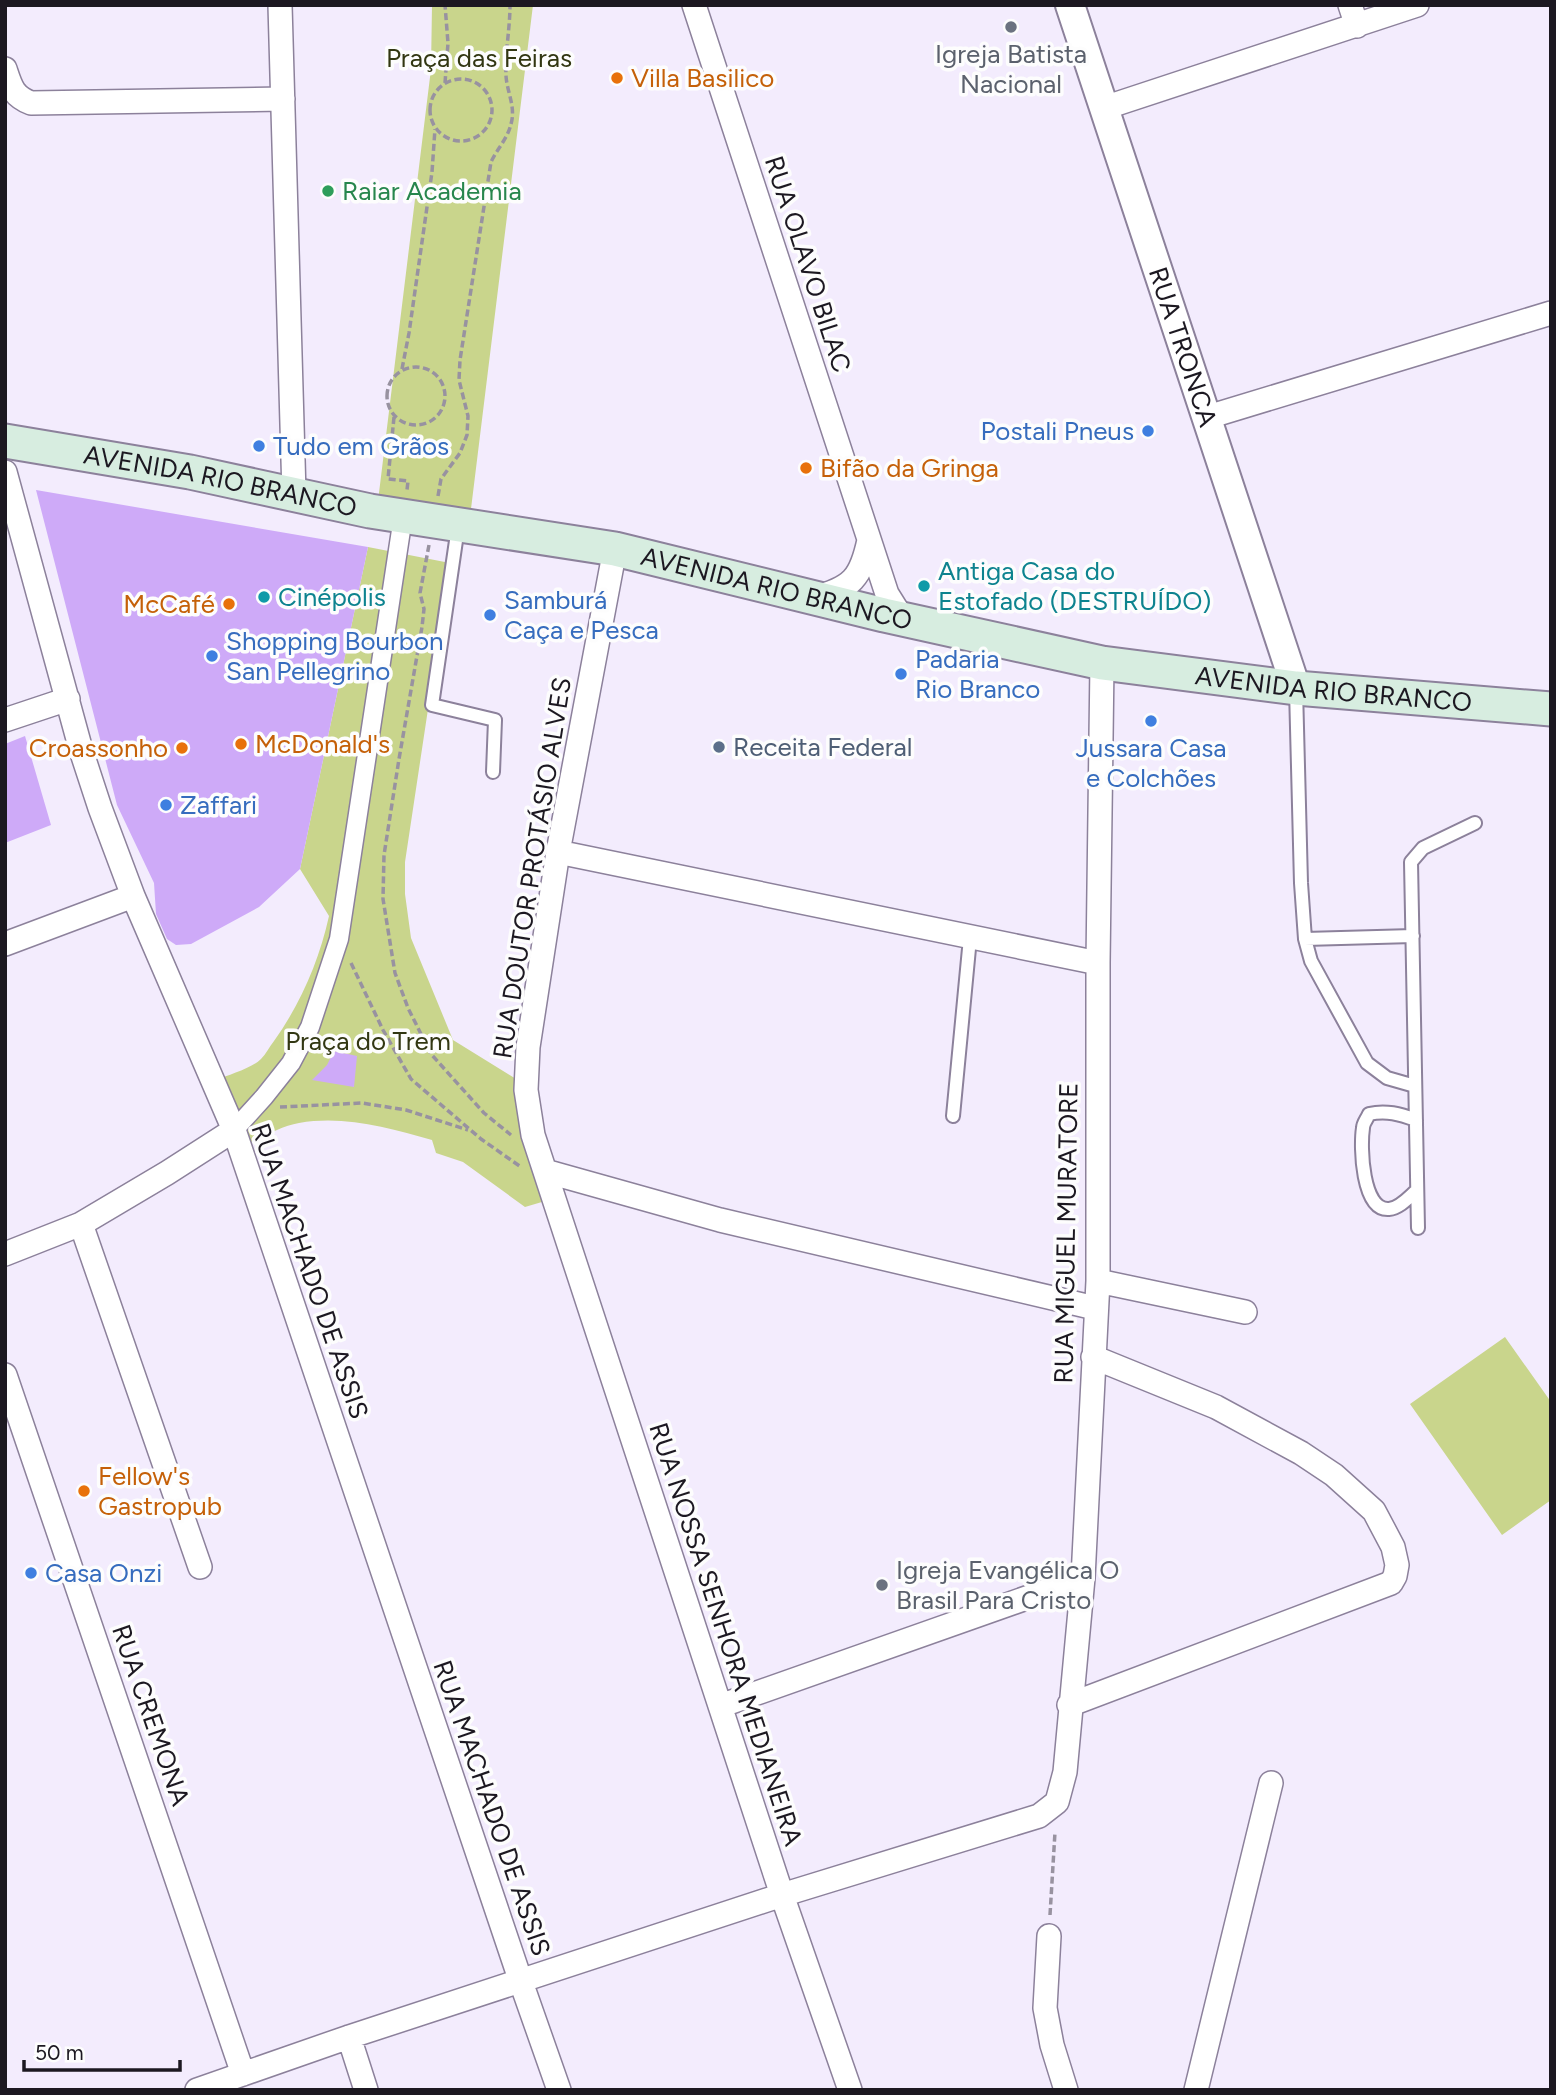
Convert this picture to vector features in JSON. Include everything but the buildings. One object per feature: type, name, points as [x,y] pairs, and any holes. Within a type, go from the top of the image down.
[{"type":"main road","name":"AVENIDA RIO BRANCO","points":[[5,441],[190,472],[370,512],[615,549],[905,620],[1102,663],[1296,688],[1551,709]]},
{"type":"street","points":[[280,5],[294,494]]},
{"type":"street","name":"RUA OLAVO BILAC","points":[[694,5],[887,594],[905,620]]},
{"type":"street","name":"RUA TRONCA","points":[[1070,5],[1296,688]]},
{"type":"street","points":[[1104,108],[1354,16],[1417,5]]},
{"type":"street","points":[[5,69],[12,88],[20,99],[32,103],[283,99]]},
{"type":"street","points":[[1208,416],[1551,313]]},
{"type":"street","name":"RUA MACHADO DE ASSIS","points":[[5,472],[81,750],[100,808],[133,896],[234,1130],[559,2090]]},
{"type":"street","points":[[5,1254],[81,1224],[234,1130],[291,1063],[310,1027],[339,939],[432,521]]},
{"type":"street","points":[[814,598],[834,593],[856,578],[864,564],[869,540]]},
{"type":"street","name":"RUA DOUTOR PROTÁSIO ALVES","points":[[548,1183],[533,1135],[526,1090],[528,1047],[558,852],[615,549]]},
{"type":"street","name":"RUA MIGUEL MURATORE","points":[[1057,1802],[1065,1772],[1069,1705],[1083,1578],[1098,1281],[1102,663]]},
{"type":"street","points":[[5,720],[68,699]]},
{"type":"street","points":[[558,852],[1098,963]]},
{"type":"street","points":[[5,944],[133,896]]},
{"type":"street","points":[[548,1183],[720,1220],[1095,1308]]},
{"type":"street","name":"RUA NOSSA SENHORA MEDIANEIRA","points":[[548,1183],[782,1895],[849,2090]]},
{"type":"street","points":[[81,1224],[200,1567]]},
{"type":"street","points":[[1098,1281],[1245,1312]]},
{"type":"street","points":[[1069,1705],[1391,1583],[1397,1565],[1393,1547],[1374,1511],[1334,1475],[1301,1453],[1216,1407],[1093,1357]]},
{"type":"street","name":"RUA CREMONA","points":[[5,1374],[243,2074]]},
{"type":"street","points":[[720,1706],[1083,1578]]},
{"type":"street","points":[[1196,2090],[1272,1783]]},
{"type":"street","points":[[205,2088],[349,2037],[782,1895],[1039,1816],[1057,1802]]},
{"type":"street","points":[[1049,1936],[1045,2008],[1052,2045],[1066,2090]]},
{"type":"street","points":[[349,2037],[366,2090]]},
{"type":"lane","points":[[432,521],[432,705],[493,719],[496,724],[493,772]]},
{"type":"lane","points":[[1296,688],[1301,883],[1305,939],[1311,961],[1367,1063],[1387,1079],[1415,1086]]},
{"type":"lane","points":[[1418,1228],[1411,862],[1423,848],[1475,823]]},
{"type":"lane","points":[[1305,939],[1413,936]]},
{"type":"lane","points":[[953,1116],[970,938]]},
{"type":"lane","points":[[1416,1120],[1394,1112],[1380,1111],[1369,1114],[1363,1125],[1362,1153],[1368,1193],[1378,1206],[1389,1209],[1401,1204],[1416,1191]]},
{"type":"path","points":[[444,83],[448,43],[445,5]]},
{"type":"path","points":[[510,5],[506,77],[513,120],[509,133],[491,162],[460,360],[460,380],[468,416],[467,435],[460,453],[441,479],[432,521],[420,593],[424,609],[422,627],[384,855],[383,899],[395,973],[408,1008],[431,1054],[484,1113],[506,1132],[519,1138],[533,1135]]},
{"type":"path","points":[[432,521],[408,481],[388,479],[394,417],[386,401],[389,382],[402,369],[409,333],[432,172],[435,129],[429,113],[433,95],[444,83],[461,78],[477,83],[489,95],[493,111],[487,127],[475,138],[458,142],[443,136],[435,129]]},
{"type":"path","points":[[394,417],[408,425],[424,425],[438,416],[445,401],[443,385],[433,372],[418,366],[402,369]]},
{"type":"path","points":[[339,939],[383,1030],[411,1079],[471,1131],[548,1183]]},
{"type":"path","points":[[251,1112],[362,1103],[406,1111],[471,1131]]},
{"type":"path","points":[[1049,1936],[1057,1802]]},
{"type":"green space","name":"Praça das Feiras","points":[[432,5],[533,5],[470,517],[378,501],[431,69]]},
{"type":"green space","name":"Praça do Trem","points":[[368,547],[450,563],[405,862],[405,894],[411,938],[453,1040],[521,1082],[552,1199],[525,1207],[463,1162],[436,1153],[432,1140],[383,1127],[333,1121],[299,1123],[278,1129],[244,1145],[216,1080],[252,1065],[264,1055],[301,997],[325,933],[329,916],[300,869]]},
{"type":"green space","points":[[1505,1337],[1551,1402],[1551,1500],[1502,1535],[1410,1404]]},
{"type":"place","name":"Igreja Batista Nacional","points":[[1011,27]]},
{"type":"place","name":"Villa Basilico","points":[[617,78]]},
{"type":"place","name":"Raiar Academia","points":[[328,191]]},
{"type":"place","name":"Postali Pneus","points":[[1148,431]]},
{"type":"place","name":"Tudo em Grãos","points":[[259,446]]},
{"type":"place","name":"Bifão da Gringa","points":[[806,468]]},
{"type":"place","name":"Antiga Casa do Estofado (DESTRUÍDO)","points":[[924,586]]},
{"type":"place","name":"Cinépolis","points":[[264,597]]},
{"type":"place","name":"McCafé","points":[[229,604]]},
{"type":"place","name":"Samburá Caça e Pesca","points":[[490,615]]},
{"type":"place","name":"Shopping Bourbon San Pellegrino","points":[[212,656]]},
{"type":"place","name":"Padaria Rio Branco","points":[[901,674]]},
{"type":"place","name":"Jussara Casa e Colchões","points":[[1151,721]]},
{"type":"place","name":"McDonald's","points":[[241,744]]},
{"type":"place","name":"Receita Federal","points":[[719,747]]},
{"type":"place","name":"Croassonho","points":[[182,748]]},
{"type":"place","name":"Zaffari","points":[[166,805]]},
{"type":"place","name":"Fellow's Gastropub","points":[[84,1491]]},
{"type":"place","name":"Casa Onzi","points":[[31,1573]]},
{"type":"place","name":"Igreja Evangélica O Brasil Para Cristo","points":[[882,1585]]}]
